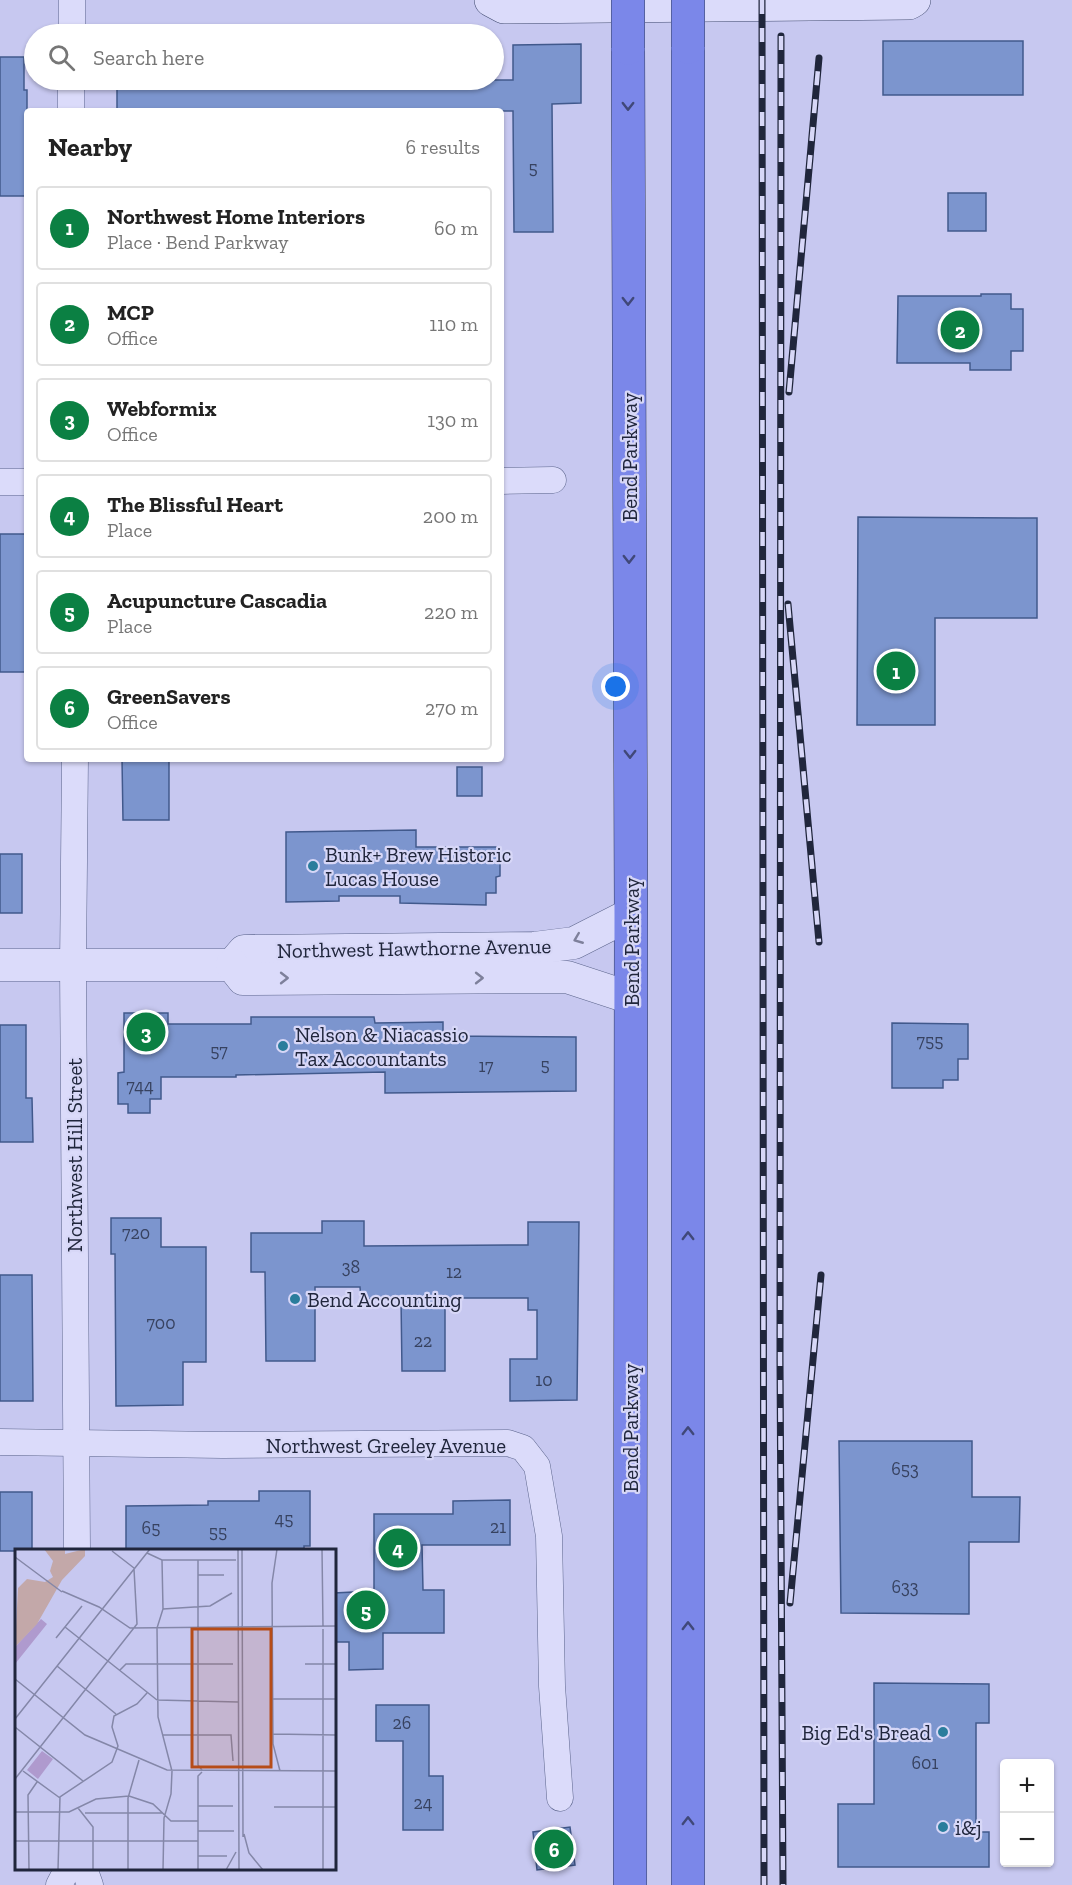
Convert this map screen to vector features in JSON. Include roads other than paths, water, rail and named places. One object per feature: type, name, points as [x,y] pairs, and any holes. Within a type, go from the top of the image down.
[{"type":"highway","name":"Bend Parkway","points":[[628,0],[631,914],[630,1882]]},
{"type":"highway","points":[[688,1882],[688,47],[703,2]]},
{"type":"main road","points":[[490,0],[504,7],[703,2],[909,3],[914,0]]},
{"type":"street","points":[[72,0],[72,24]]},
{"type":"street","points":[[71,90],[71,108]]},
{"type":"street","points":[[504,481],[553,480]]},
{"type":"street","points":[[0,482],[24,482]]},
{"type":"street","name":"Northwest Hill Street","points":[[75,762],[73,966],[77,1549]]},
{"type":"street","name":"Northwest Hawthorne Avenue","points":[[631,914],[574,943],[534,948],[244,951],[232,965],[243,979],[567,977],[631,998]]},
{"type":"street","points":[[0,965],[232,965]]},
{"type":"street","name":"Northwest Greeley Avenue","points":[[0,1442],[224,1445],[508,1443],[523,1448],[537,1466],[549,1536],[552,1686],[560,1798]]},
{"type":"street","points":[[58,1885],[67,1870]]},
{"type":"street","points":[[84,1870],[90,1885]]},
{"type":"railway","points":[[762,0],[764,1885]]},
{"type":"railway","points":[[781,36],[780,1360],[783,1885]]},
{"type":"railway","points":[[789,392],[819,58]]},
{"type":"railway","points":[[788,604],[819,942]]},
{"type":"railway","points":[[790,1603],[821,1275]]},
{"type":"place","name":"MCP","points":[[960,330]]},
{"type":"place","name":"Northwest Home Interiors","points":[[896,671]]},
{"type":"place","name":"Bunk+ Brew Historic Lucas House","points":[[313,866]]},
{"type":"place","name":"Webformix","points":[[146,1032]]},
{"type":"place","name":"Nelson & Niacassio Tax Accountants","points":[[283,1046]]},
{"type":"place","name":"Bend Accounting","points":[[295,1299]]},
{"type":"place","name":"The Blissful Heart","points":[[398,1548]]},
{"type":"place","name":"Acupuncture Cascadia","points":[[366,1610]]},
{"type":"place","name":"Big Ed's Bread","points":[[943,1732]]},
{"type":"place","name":"i&j","points":[[943,1827]]},
{"type":"place","name":"GreenSavers","points":[[554,1849]]}]
